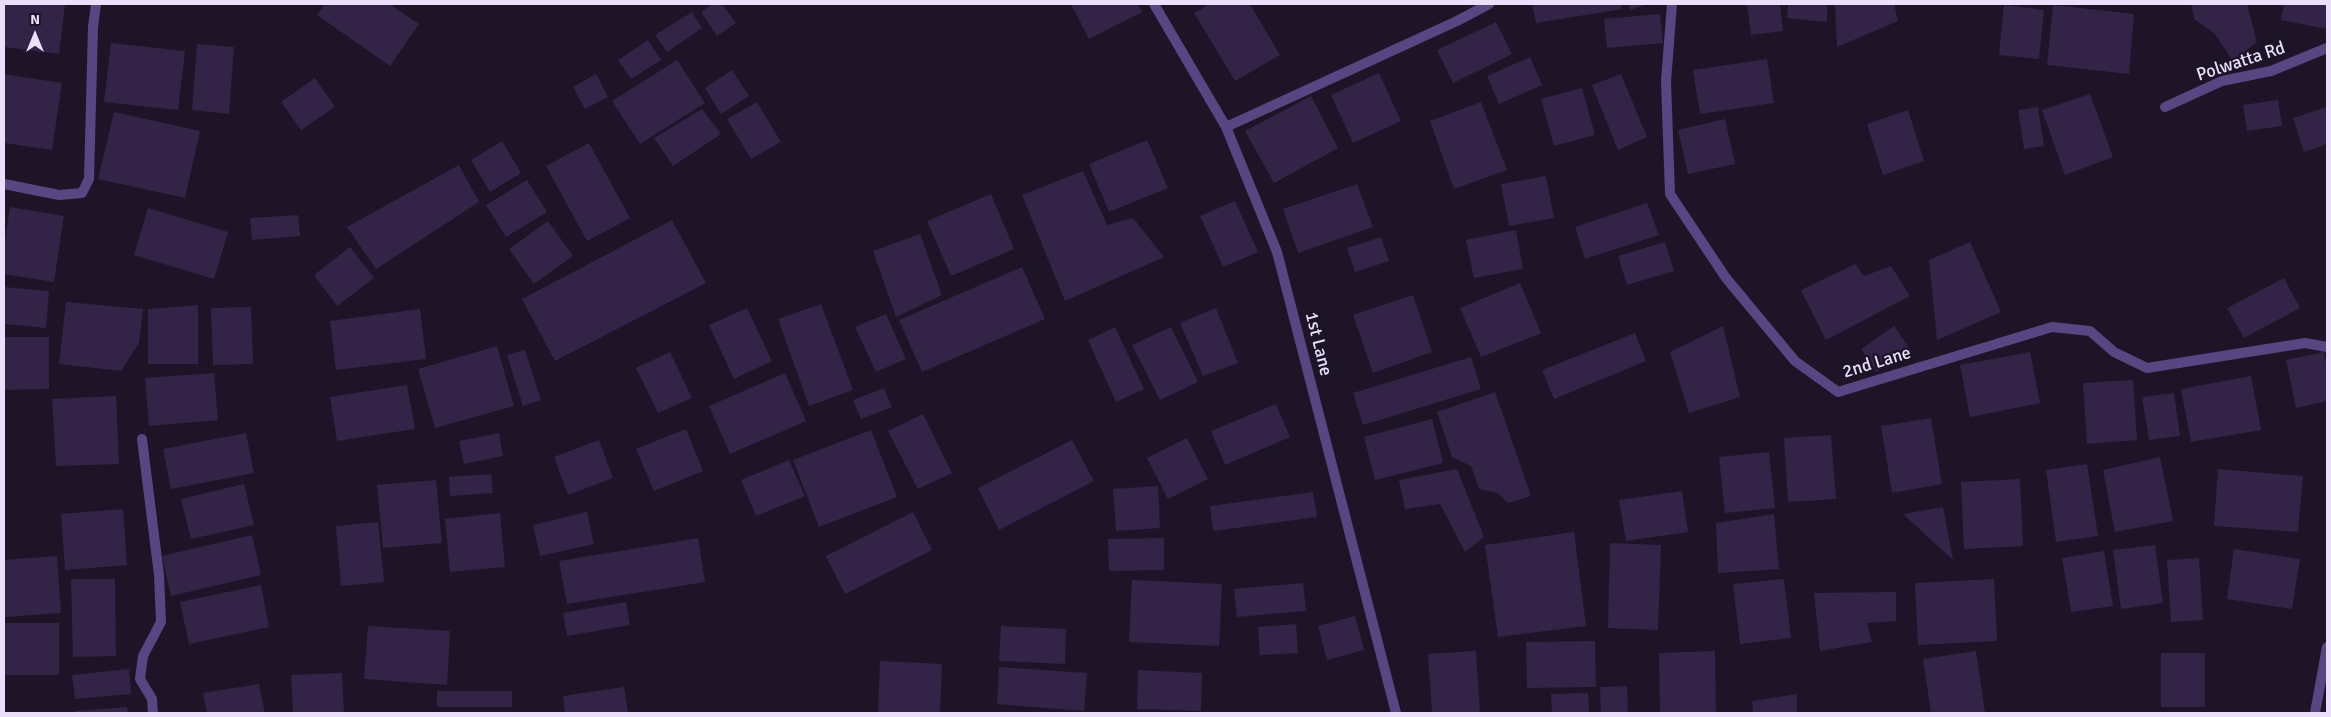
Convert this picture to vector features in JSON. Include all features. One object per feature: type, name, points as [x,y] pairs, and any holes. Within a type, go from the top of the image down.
[{"type":"street","points":[[4,184],[59,195],[82,193],[89,179],[93,27],[96,4]]},
{"type":"street","name":"1st Lane","points":[[1154,4],[1226,127],[1277,252],[1396,713]]},
{"type":"street","points":[[1226,127],[1457,21],[1489,4]]},
{"type":"street","name":"2nd Lane","points":[[1672,4],[1666,82],[1670,194],[1726,278],[1795,361],[1838,392],[2052,327],[2090,331],[2114,352],[2147,368],[2305,343],[2327,347]]},
{"type":"street","name":"Polwatta Rd","points":[[2165,107],[2222,81],[2271,71],[2327,48]]},
{"type":"street","points":[[142,439],[159,575],[161,622],[143,656],[140,679],[152,700],[153,713]]},
{"type":"street","points":[[2314,713],[2327,647]]},
{"type":"building","points":[[4,4],[65,4],[59,54],[4,47]]},
{"type":"building","points":[[325,4],[389,4],[419,24],[390,66],[317,15]]},
{"type":"building","points":[[713,4],[722,4],[736,23],[717,36],[701,12]]},
{"type":"building","points":[[1071,4],[1138,4],[1142,12],[1089,39]]},
{"type":"building","points":[[1210,4],[1250,4],[1280,55],[1235,81],[1194,13]]},
{"type":"building","points":[[1532,4],[1621,4],[1622,9],[1536,23]]},
{"type":"building","points":[[1628,4],[1648,4],[1630,10]]},
{"type":"building","points":[[1747,4],[1780,4],[1783,31],[1751,35]]},
{"type":"building","points":[[1788,4],[1827,4],[1827,22],[1787,18]]},
{"type":"building","points":[[1835,4],[1894,4],[1898,21],[1837,47]]},
{"type":"building","points":[[2191,4],[2247,4],[2257,42],[2233,61],[2214,33],[2194,19]]},
{"type":"building","points":[[2284,4],[2327,4],[2327,29],[2281,20]]},
{"type":"building","points":[[2004,5],[2044,10],[2039,59],[1999,55]]},
{"type":"building","points":[[2053,5],[2134,14],[2129,74],[2047,65]]},
{"type":"building","points":[[692,12],[702,28],[667,52],[655,35]]},
{"type":"building","points":[[1660,14],[1663,43],[1607,48],[1604,19]]},
{"type":"building","points":[[1496,22],[1512,54],[1453,83],[1437,50]]},
{"type":"building","points":[[648,40],[661,60],[631,79],[618,60]]},
{"type":"building","points":[[111,43],[185,51],[178,110],[104,102]]},
{"type":"building","points":[[197,44],[234,47],[229,114],[192,110]]},
{"type":"building","points":[[1530,57],[1542,85],[1499,104],[1487,76]]},
{"type":"building","points":[[1767,59],[1774,103],[1700,114],[1693,70]]},
{"type":"building","points":[[677,60],[705,103],[640,144],[612,101]]},
{"type":"building","points":[[732,70],[749,96],[721,114],[705,88]]},
{"type":"building","points":[[1379,73],[1401,121],[1353,143],[1331,95]]},
{"type":"building","points":[[4,74],[62,83],[52,150],[4,143]]},
{"type":"building","points":[[596,74],[608,97],[585,109],[573,87]]},
{"type":"building","points":[[1621,74],[1647,137],[1618,150],[1592,85]]},
{"type":"building","points":[[315,78],[335,107],[301,130],[281,102]]},
{"type":"building","points":[[1582,88],[1595,135],[1554,146],[1541,99]]},
{"type":"building","points":[[2090,94],[2113,157],[2065,175],[2042,110]]},
{"type":"building","points":[[1311,96],[1338,148],[1274,183],[1245,131]]},
{"type":"building","points":[[2278,100],[2282,126],[2247,131],[2243,105]]},
{"type":"building","points":[[757,102],[781,142],[751,159],[727,119]]},
{"type":"building","points":[[1481,102],[1507,170],[1454,189],[1430,121]]},
{"type":"building","points":[[2038,107],[2044,146],[2024,149],[2018,110]]},
{"type":"building","points":[[2327,107],[2327,144],[2304,152],[2293,118]]},
{"type":"building","points":[[702,109],[721,134],[673,166],[654,138]]},
{"type":"building","points":[[1908,110],[1924,161],[1883,175],[1867,124]]},
{"type":"building","points":[[114,112],[200,131],[185,198],[98,179]]},
{"type":"building","points":[[1725,119],[1735,164],[1688,174],[1678,130]]},
{"type":"building","points":[[1147,140],[1168,188],[1109,212],[1089,164]]},
{"type":"building","points":[[502,141],[521,173],[490,192],[471,160]]},
{"type":"building","points":[[589,143],[630,218],[587,241],[546,166]]},
{"type":"building","points":[[459,165],[479,202],[376,269],[347,227]]},
{"type":"building","points":[[1083,171],[1107,225],[1133,218],[1164,257],[1065,301],[1022,195]]},
{"type":"building","points":[[1546,176],[1554,218],[1509,226],[1501,184]]},
{"type":"building","points":[[527,180],[547,212],[506,237],[486,205]]},
{"type":"building","points":[[1357,184],[1373,227],[1298,253],[1283,209]]},
{"type":"building","points":[[991,194],[1014,249],[951,276],[927,221]]},
{"type":"building","points":[[1235,201],[1258,252],[1223,267],[1200,216]]},
{"type":"building","points":[[1647,203],[1659,235],[1585,259],[1575,227]]},
{"type":"building","points":[[10,207],[64,216],[54,282],[4,274],[4,247]]},
{"type":"building","points":[[148,208],[228,232],[214,279],[134,255]]},
{"type":"building","points":[[298,215],[300,236],[252,240],[250,218]]},
{"type":"building","points":[[672,220],[706,283],[555,361],[522,299]]},
{"type":"building","points":[[548,221],[573,256],[534,284],[509,249]]},
{"type":"building","points":[[1516,230],[1523,269],[1474,278],[1466,240]]},
{"type":"building","points":[[920,234],[942,295],[896,317],[873,251]]},
{"type":"building","points":[[1381,237],[1389,261],[1355,272],[1347,248]]},
{"type":"building","points":[[1665,242],[1674,271],[1627,285],[1618,256]]},
{"type":"building","points":[[1970,242],[2001,312],[1937,340],[1929,260]]},
{"type":"building","points":[[350,247],[374,278],[337,306],[314,275]]},
{"type":"building","points":[[1855,264],[1864,276],[1891,266],[1910,296],[1826,340],[1801,290]]},
{"type":"building","points":[[1022,267],[1045,319],[922,372],[899,320]]},
{"type":"building","points":[[2284,278],[2300,308],[2244,338],[2227,308]]},
{"type":"building","points":[[1520,283],[1541,333],[1481,357],[1460,308]]},
{"type":"building","points":[[4,287],[49,291],[46,328],[4,324]]},
{"type":"building","points":[[1413,295],[1432,352],[1373,373],[1353,315]]},
{"type":"building","points":[[66,302],[143,309],[139,343],[121,371],[59,364]]},
{"type":"building","points":[[821,304],[853,390],[809,406],[778,319]]},
{"type":"building","points":[[198,305],[198,364],[148,364],[148,309]]},
{"type":"building","points":[[251,307],[253,364],[213,365],[211,308]]},
{"type":"building","points":[[747,308],[772,361],[734,379],[709,325]]},
{"type":"building","points":[[1216,308],[1238,363],[1203,376],[1180,323]]},
{"type":"building","points":[[420,309],[426,359],[336,370],[330,321]]},
{"type":"building","points":[[886,314],[906,359],[876,372],[855,327]]},
{"type":"building","points":[[1723,326],[1740,397],[1689,413],[1670,352]]},
{"type":"building","points":[[1894,326],[1910,349],[1877,372],[1861,349]]},
{"type":"building","points":[[1115,327],[1144,389],[1116,402],[1088,340]]},
{"type":"building","points":[[1171,327],[1198,382],[1160,400],[1132,345]]},
{"type":"building","points":[[1635,333],[1646,361],[1554,399],[1542,370]]},
{"type":"building","points":[[4,337],[49,337],[49,389],[4,390]]},
{"type":"building","points":[[497,346],[514,406],[435,428],[418,369]]},
{"type":"building","points":[[525,350],[541,400],[523,406],[507,355]]},
{"type":"building","points":[[670,352],[692,398],[658,413],[636,368]]},
{"type":"building","points":[[2030,352],[2040,403],[1970,417],[1960,365]]},
{"type":"building","points":[[2324,352],[2327,368],[2327,401],[2296,408],[2286,360]]},
{"type":"building","points":[[1471,357],[1481,389],[1363,425],[1353,393]]},
{"type":"building","points":[[214,373],[218,420],[149,426],[145,378]]},
{"type":"building","points":[[785,373],[806,421],[730,454],[709,406]]},
{"type":"building","points":[[2251,376],[2261,430],[2191,442],[2181,389]]},
{"type":"building","points":[[2133,380],[2137,440],[2087,444],[2083,383]]},
{"type":"building","points":[[407,385],[415,429],[337,441],[330,397]]},
{"type":"building","points":[[884,388],[892,407],[861,419],[853,400]]},
{"type":"building","points":[[1495,392],[1531,496],[1508,503],[1498,493],[1479,489],[1471,466],[1452,457],[1437,412]]},
{"type":"building","points":[[2174,393],[2180,436],[2149,440],[2142,397]]},
{"type":"building","points":[[116,396],[119,464],[56,466],[52,399]]},
{"type":"building","points":[[1276,404],[1290,437],[1225,465],[1211,431]]},
{"type":"building","points":[[923,414],[952,473],[918,489],[888,431]]},
{"type":"building","points":[[1931,418],[1942,484],[1892,493],[1881,426]]},
{"type":"building","points":[[1432,419],[1443,463],[1375,480],[1364,437]]},
{"type":"building","points":[[686,429],[703,471],[654,491],[636,449]]},
{"type":"building","points":[[871,430],[897,497],[819,527],[793,460]]},
{"type":"building","points":[[246,433],[254,473],[171,489],[163,449]]},
{"type":"building","points":[[499,433],[503,456],[464,464],[459,441]]},
{"type":"building","points":[[1831,435],[1836,499],[1788,502],[1784,438]]},
{"type":"building","points":[[1187,438],[1208,479],[1168,499],[1147,458]]},
{"type":"building","points":[[599,440],[613,478],[568,495],[554,457]]},
{"type":"building","points":[[1072,440],[1094,481],[999,530],[978,488]]},
{"type":"building","points":[[1769,452],[1775,508],[1725,513],[1719,457]]},
{"type":"building","points":[[2160,457],[2173,521],[2115,532],[2103,470]]},
{"type":"building","points":[[789,460],[805,496],[756,516],[741,480]]},
{"type":"building","points":[[2087,464],[2098,536],[2056,542],[2046,470]]},
{"type":"building","points":[[1457,469],[1484,537],[1465,552],[1440,504],[1405,509],[1399,480]]},
{"type":"building","points":[[2218,469],[2303,476],[2298,532],[2214,526]]},
{"type":"building","points":[[491,474],[493,493],[450,496],[449,477]]},
{"type":"building","points":[[2020,479],[2023,546],[1964,549],[1961,482]]},
{"type":"building","points":[[436,480],[442,543],[383,548],[377,485]]},
{"type":"building","points":[[244,484],[254,525],[191,539],[181,499]]},
{"type":"building","points":[[1158,486],[1160,528],[1116,531],[1113,489]]},
{"type":"building","points":[[1682,491],[1688,532],[1626,541],[1619,500]]},
{"type":"building","points":[[1313,492],[1317,517],[1213,531],[1210,506]]},
{"type":"building","points":[[1943,507],[1953,560],[1903,514]]},
{"type":"building","points":[[123,509],[127,565],[65,570],[61,514]]},
{"type":"building","points":[[587,512],[594,544],[540,556],[533,525]]},
{"type":"building","points":[[913,512],[932,550],[845,594],[826,556]]},
{"type":"building","points":[[500,513],[505,567],[450,572],[445,519]]},
{"type":"building","points":[[1774,514],[1779,569],[1718,573],[1716,523]]},
{"type":"building","points":[[378,522],[384,582],[341,586],[336,526]]},
{"type":"building","points":[[1574,532],[1586,626],[1498,637],[1485,545]]},
{"type":"building","points":[[252,535],[261,575],[171,596],[162,556]]},
{"type":"building","points":[[698,538],[705,582],[567,604],[559,561]]},
{"type":"building","points":[[1164,538],[1164,570],[1109,571],[1108,539]]},
{"type":"building","points":[[1610,543],[1661,545],[1658,630],[1608,628]]},
{"type":"building","points":[[2155,545],[2163,603],[2121,609],[2113,550]]},
{"type":"building","points":[[2234,549],[2300,559],[2292,609],[2227,599]]},
{"type":"building","points":[[2104,551],[2113,606],[2071,612],[2062,558]]},
{"type":"building","points":[[57,556],[61,613],[4,617],[4,560]]},
{"type":"building","points":[[2199,558],[2203,620],[2171,622],[2167,560]]},
{"type":"building","points":[[71,579],[115,579],[116,656],[73,657]]},
{"type":"building","points":[[1784,579],[1791,638],[1740,644],[1733,584]]},
{"type":"building","points":[[1994,579],[1997,641],[1918,645],[1915,583]]},
{"type":"building","points":[[1132,580],[1222,584],[1219,646],[1129,642]]},
{"type":"building","points":[[1303,583],[1306,611],[1237,617],[1234,589]]},
{"type":"building","points":[[261,585],[269,627],[189,644],[180,602]]},
{"type":"building","points":[[1896,592],[1896,621],[1867,623],[1872,642],[1820,651],[1814,593]]},
{"type":"building","points":[[626,602],[630,625],[567,636],[563,613]]},
{"type":"building","points":[[1355,616],[1364,650],[1327,660],[1318,626]]},
{"type":"building","points":[[4,623],[59,623],[59,675],[4,675]]},
{"type":"building","points":[[1296,624],[1298,653],[1260,655],[1258,627]]},
{"type":"building","points":[[368,626],[450,631],[447,685],[364,679]]},
{"type":"building","points":[[1001,626],[1066,629],[1065,664],[999,661]]},
{"type":"building","points":[[1595,641],[1596,687],[1527,688],[1526,642]]},
{"type":"building","points":[[1476,651],[1480,713],[1432,713],[1428,654]]},
{"type":"building","points":[[1715,651],[1716,713],[1660,713],[1659,653]]},
{"type":"building","points":[[1976,651],[1985,713],[1931,713],[1923,659]]},
{"type":"building","points":[[2161,653],[2205,653],[2205,707],[2161,707]]},
{"type":"building","points":[[880,661],[942,664],[940,713],[878,713]]},
{"type":"building","points":[[999,667],[1087,673],[1084,711],[997,704]]},
{"type":"building","points":[[129,669],[131,694],[75,699],[72,675]]},
{"type":"building","points":[[1138,670],[1202,673],[1201,711],[1137,709]]},
{"type":"building","points":[[342,673],[344,713],[293,713],[291,675]]},
{"type":"building","points":[[259,684],[265,713],[207,713],[203,693]]},
{"type":"building","points":[[1627,686],[1628,713],[1601,713],[1600,687]]},
{"type":"building","points":[[624,687],[628,713],[565,713],[563,696]]},
{"type":"building","points":[[437,691],[512,691],[512,707],[437,707]]},
{"type":"building","points":[[1588,693],[1589,713],[1552,713],[1551,694]]},
{"type":"building","points":[[1797,694],[1797,713],[1753,713],[1752,701]]},
{"type":"building","points":[[127,707],[128,713],[75,713],[75,711]]}]
